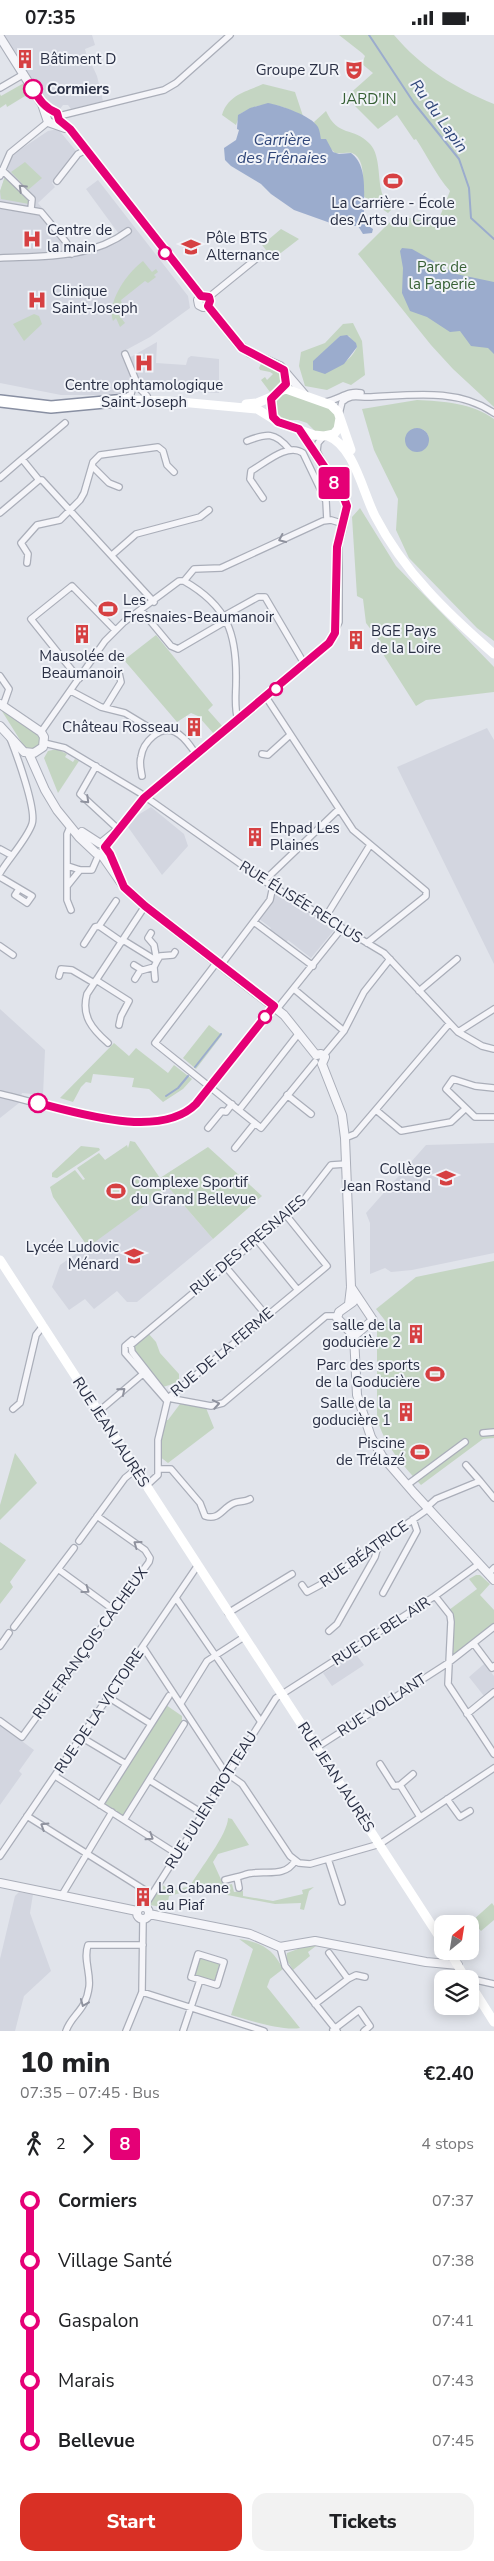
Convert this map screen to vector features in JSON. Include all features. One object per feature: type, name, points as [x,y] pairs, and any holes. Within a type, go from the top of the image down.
[{"type":"highway","points":[[0,401],[40,410],[58,410],[126,398]]},
{"type":"highway","points":[[38,406],[126,398]]},
{"type":"highway","points":[[0,401],[38,406],[76,406]]},
{"type":"main road","points":[[126,398],[147,396],[245,404],[257,403],[277,393],[292,390],[304,394],[325,402],[336,409],[360,481]]},
{"type":"main road","points":[[273,417],[270,405],[277,393]]},
{"type":"main road","points":[[126,398],[257,409],[273,417],[278,422],[326,436],[342,444],[381,527],[405,565],[443,608],[494,654]]},
{"type":"main road","points":[[326,436],[338,429],[340,417]]},
{"type":"main road","name":"RUE JEAN JAURÈS","points":[[1,1263],[434,1928]]},
{"type":"main road","points":[[455,1960],[461,1970]]},
{"type":"main road","points":[[479,1998],[494,2022]]},
{"type":"street","points":[[48,117],[58,120],[164,90],[176,83],[230,35]]},
{"type":"street","points":[[0,37],[24,74],[48,117],[67,125],[210,301],[208,306]]},
{"type":"street","points":[[0,88],[24,74]]},
{"type":"street","points":[[31,209],[32,199],[1,173],[10,153],[48,117]]},
{"type":"street","points":[[56,181],[78,154],[86,149]]},
{"type":"street","points":[[0,205],[31,209],[45,216],[72,254]]},
{"type":"street","points":[[0,257],[72,254],[111,242],[128,231]]},
{"type":"street","points":[[208,306],[203,307],[199,305],[198,300],[262,254]]},
{"type":"street","points":[[208,306],[242,348],[284,370],[304,394]]},
{"type":"street","points":[[125,354],[139,388],[147,396]]},
{"type":"street","points":[[277,393],[286,382],[284,370]]},
{"type":"street","points":[[126,398],[131,394],[135,386],[135,378]]},
{"type":"street","points":[[325,402],[336,400],[352,392],[375,396]]},
{"type":"street","points":[[340,417],[341,404],[347,398],[355,395],[435,394],[477,403],[494,413]]},
{"type":"street","points":[[0,478],[64,423]]},
{"type":"street","points":[[299,429],[342,493]]},
{"type":"street","points":[[247,441],[267,434],[276,437],[289,449],[303,453],[326,501],[327,520]]},
{"type":"street","points":[[68,866],[92,871],[101,848],[146,797],[326,647],[335,633],[336,565],[347,506],[342,493],[317,451],[318,443],[326,436]]},
{"type":"street","points":[[26,563],[28,554],[21,543],[23,539],[37,525],[56,522],[82,497],[92,466],[98,456],[106,452],[158,447],[164,453],[168,467],[174,472]]},
{"type":"street","points":[[263,498],[250,479],[251,471],[289,449]]},
{"type":"street","points":[[22,459],[39,480],[154,601]]},
{"type":"street","points":[[92,466],[109,483],[119,487]]},
{"type":"street","points":[[0,513],[39,480]]},
{"type":"street","points":[[112,555],[136,534],[200,517],[209,510]]},
{"type":"street","points":[[184,581],[194,569],[221,568],[327,520],[344,524]]},
{"type":"street","points":[[41,732],[101,645],[115,630],[179,581],[184,581],[215,603],[225,619],[236,651],[235,709],[238,720]]},
{"type":"street","points":[[79,679],[31,619],[72,586],[115,630]]},
{"type":"street","points":[[142,610],[171,646],[176,649],[182,648],[258,597],[265,597],[305,665]]},
{"type":"street","points":[[105,708],[121,682],[119,673]]},
{"type":"street","points":[[0,676],[9,689],[2,705],[41,732],[44,743],[40,751],[40,765],[54,797],[81,831],[101,848],[124,887],[145,906],[276,1008],[319,1059],[342,1115],[345,1138],[351,1287],[349,1304]]},
{"type":"street","points":[[71,691],[105,708],[125,713],[158,733]]},
{"type":"street","points":[[266,697],[353,830],[425,888],[427,893],[366,943]]},
{"type":"street","points":[[236,699],[246,713]]},
{"type":"street","points":[[0,726],[28,753],[48,795],[70,827],[101,848]]},
{"type":"street","points":[[142,776],[141,753],[158,733],[167,731],[177,733],[197,755]]},
{"type":"street","points":[[262,754],[268,755],[290,735]]},
{"type":"street","points":[[0,873],[29,828],[33,818],[27,791],[10,736]]},
{"type":"street","name":"RUE ÉLISÉE RECLUS","points":[[44,743],[65,748],[146,797],[264,881],[390,959],[458,1033],[482,1046],[494,1049]]},
{"type":"street","points":[[28,753],[40,751]]},
{"type":"street","points":[[96,766],[80,794],[118,829]]},
{"type":"street","points":[[264,881],[339,809]]},
{"type":"street","points":[[70,827],[67,834],[67,903],[71,910]]},
{"type":"street","points":[[325,918],[370,845]]},
{"type":"street","points":[[0,849],[10,855]]},
{"type":"street","points":[[68,885],[80,870]]},
{"type":"street","points":[[0,877],[19,889]]},
{"type":"street","points":[[272,886],[270,900],[155,1043],[261,1128],[344,1031],[364,992],[390,959]]},
{"type":"street","points":[[84,944],[116,901]]},
{"type":"street","points":[[108,1043],[90,1026],[86,1015],[86,998],[145,906]]},
{"type":"street","points":[[254,921],[312,967]]},
{"type":"street","points":[[99,926],[158,961]]},
{"type":"street","points":[[0,1094],[74,1113],[153,1122],[169,1120],[188,1112],[294,989],[342,928]]},
{"type":"street","points":[[151,933],[148,938],[154,945],[158,961]]},
{"type":"street","points":[[0,947],[13,955]]},
{"type":"street","points":[[155,979],[154,967],[160,956],[173,955],[175,952]]},
{"type":"street","points":[[419,991],[457,959]]},
{"type":"street","points":[[134,965],[142,970]]},
{"type":"street","points":[[136,979],[142,970],[154,967]]},
{"type":"street","points":[[59,976],[61,969],[72,970],[129,1001],[118,1025]]},
{"type":"street","points":[[294,989],[344,1031]]},
{"type":"street","points":[[458,1033],[494,1009]]},
{"type":"street","points":[[345,1138],[355,1134],[449,1024]]},
{"type":"street","points":[[239,1109],[299,1033]]},
{"type":"street","points":[[494,1088],[475,1087],[453,1079],[446,1089],[475,1117],[494,1117]]},
{"type":"street","points":[[288,1095],[310,1114]]},
{"type":"street","points":[[208,1128],[222,1111],[226,1112],[232,1104]]},
{"type":"street","points":[[376,1110],[401,1131],[451,1122],[465,1109]]},
{"type":"street","points":[[235,1148],[256,1123]]},
{"type":"street","name":"RUE DES FRESNAIES","points":[[145,1373],[124,1349],[127,1344],[147,1330],[286,1215],[306,1197],[331,1165],[346,1164]]},
{"type":"street","name":"RUE DE LA FERME","points":[[158,1469],[158,1440],[167,1400],[327,1265],[286,1215]]},
{"type":"street","points":[[256,1240],[298,1289]]},
{"type":"street","points":[[225,1266],[266,1315]]},
{"type":"street","points":[[351,1287],[373,1320],[354,1336]]},
{"type":"street","points":[[98,1412],[145,1373],[167,1400],[211,1406],[226,1401],[326,1317],[337,1316],[354,1301],[360,1303]]},
{"type":"street","points":[[337,1316],[338,1320],[354,1336],[356,1395],[365,1424],[382,1455],[479,1565],[492,1574]]},
{"type":"street","points":[[13,1409],[20,1403],[36,1335],[43,1326]]},
{"type":"street","points":[[483,1433],[494,1432]]},
{"type":"street","points":[[407,1485],[465,1442]]},
{"type":"street","points":[[466,1465],[494,1499]]},
{"type":"street","points":[[146,1486],[156,1479],[158,1469],[171,1469],[200,1503],[205,1516],[210,1518],[215,1518],[235,1503],[250,1499]]},
{"type":"street","points":[[79,1541],[125,1478],[135,1470]]},
{"type":"street","name":"RUE BÉATRICE","points":[[302,1585],[306,1592],[320,1585],[378,1546],[436,1499],[480,1481]]},
{"type":"street","name":"RUE FRANÇOIS CACHEUX","points":[[0,1721],[22,1737],[150,1558],[144,1550],[97,1516]]},
{"type":"street","points":[[383,1593],[417,1531],[413,1519]]},
{"type":"street","points":[[329,1631],[337,1624],[375,1557],[378,1546]]},
{"type":"street","points":[[14,1627],[74,1548]]},
{"type":"street","name":"RUE DE LA VICTOIRE","points":[[0,1856],[198,1565]]},
{"type":"street","name":"RUE DE BEL AIR","points":[[282,1695],[435,1597],[479,1565]]},
{"type":"street","points":[[58,1569],[114,1610]]},
{"type":"street","points":[[228,1613],[292,1574]]},
{"type":"street","points":[[435,1597],[450,1615],[448,1684],[494,1754]]},
{"type":"street","points":[[176,1598],[260,1722]]},
{"type":"street","name":"RUE VOLLANT","points":[[316,1748],[448,1663],[494,1627]]},
{"type":"street","points":[[0,1646],[10,1633]]},
{"type":"street","points":[[181,1703],[207,1661],[244,1637]]},
{"type":"street","points":[[474,1644],[493,1667]]},
{"type":"street","points":[[143,1647],[227,1775],[242,1784],[295,1861],[310,1865],[380,1844],[494,1768]]},
{"type":"street","points":[[467,1714],[494,1692]]},
{"type":"street","name":"RUE JULIEN RIOTTEAU","points":[[143,1913],[151,1894],[260,1722],[276,1698],[282,1695]]},
{"type":"street","points":[[108,1697],[151,1725]]},
{"type":"street","points":[[100,1805],[169,1697]]},
{"type":"street","points":[[124,1820],[184,1724]]},
{"type":"street","points":[[81,1737],[126,1764]]},
{"type":"street","points":[[380,1764],[394,1786],[400,1785],[413,1774]]},
{"type":"street","points":[[55,1776],[177,1854]]},
{"type":"street","points":[[149,1780],[202,1813]]},
{"type":"street","points":[[400,1785],[420,1817]]},
{"type":"street","points":[[447,1799],[460,1817],[470,1811]]},
{"type":"street","points":[[62,1895],[112,1812]]},
{"type":"street","points":[[27,1816],[151,1894]]},
{"type":"street","points":[[328,1859],[342,1902]]},
{"type":"street","points":[[225,1880],[253,1873],[268,1875],[289,1869],[295,1861]]},
{"type":"street","points":[[237,1877],[239,1888]]},
{"type":"street","points":[[0,1883],[250,1934],[280,1947],[315,1941],[416,1960],[458,1965]]},
{"type":"street","points":[[126,2031],[142,1992],[143,1913]]},
{"type":"street","points":[[66,2031],[83,2007],[89,1988],[88,1945],[143,1945]]},
{"type":"street","points":[[280,1947],[285,1966],[334,2030],[359,2010],[370,2026],[364,2031]]},
{"type":"street","points":[[329,1953],[348,1979]]},
{"type":"street","points":[[198,1954],[224,1962],[216,1985],[200,1980],[191,1977],[198,1954]]},
{"type":"street","points":[[315,2004],[348,1979],[356,1975],[365,1977]]},
{"type":"street","points":[[183,2031],[200,1980]]},
{"type":"street","points":[[479,1981],[494,1984]]},
{"type":"street","points":[[142,1992],[264,2031]]},
{"type":"shaded area","points":[[4,35],[92,35],[95,45],[85,49],[89,64],[91,63],[97,76],[103,101],[71,109],[68,105],[63,105],[60,109],[47,104]]},
{"type":"shaded area","points":[[58,129],[76,151],[52,183],[55,187],[38,203],[78,251],[119,234],[86,189],[98,180],[188,296],[190,308],[150,337],[126,350],[129,358],[157,342],[156,363],[186,365],[188,358],[191,356],[219,359],[219,393],[149,390],[101,395],[61,395],[0,383],[0,192],[12,155],[48,131]]},
{"type":"shaded area","points":[[487,728],[494,740],[494,964],[397,767]]},
{"type":"shaded area","points":[[151,807],[184,834],[188,846],[162,875],[128,827],[138,815]]},
{"type":"shaded area","points":[[276,894],[335,929],[311,958],[288,940],[284,945],[268,932],[271,928],[258,918]]},
{"type":"shaded area","points":[[0,1009],[45,1050],[43,1095],[22,1093],[19,1103],[0,1118]]},
{"type":"shaded area","name":"Collège Jean Rostand","points":[[494,1143],[494,1253],[412,1270],[391,1272],[385,1268],[370,1274],[370,1223],[366,1213],[426,1145]]},
{"type":"shaded area","name":"Lycée Ludovic Ménard","points":[[169,1188],[213,1239],[137,1302],[127,1302],[117,1291],[94,1309],[85,1299],[69,1310],[52,1287],[60,1265]]},
{"type":"shaded area","points":[[355,1653],[364,1665],[332,1686],[323,1673]]},
{"type":"shaded area","points":[[484,1664],[494,1676],[494,1687],[484,1696],[469,1677]]},
{"type":"shaded area","points":[[0,1725],[34,1750],[19,1771],[22,1774],[0,1805]]},
{"type":"shaded area","points":[[19,1892],[33,1894],[30,1913],[51,1971],[24,1996],[15,2031],[0,2031],[0,1959],[15,1896]]},
{"type":"green space","name":"Parc de la Paperie","points":[[339,35],[394,35],[427,67],[452,84],[494,104],[494,407],[453,369],[431,345],[358,254],[397,215],[437,224],[450,191],[416,139],[414,140],[397,115],[378,129],[346,97],[373,73],[362,64],[365,56]]},
{"type":"green space","points":[[24,83],[30,93],[7,107],[6,104],[0,108],[0,94],[1,96]]},
{"type":"green space","points":[[263,84],[295,92],[303,116],[286,108],[272,105],[257,106],[240,114],[236,125],[222,115],[228,103],[238,95]]},
{"type":"green space","points":[[326,111],[341,129],[358,135],[370,144],[376,154],[382,192],[391,210],[388,213],[363,196],[362,166],[357,156],[352,153],[335,153],[321,139],[314,122]]},
{"type":"green space","points":[[25,162],[42,178],[28,190],[11,172]]},
{"type":"green space","points":[[5,176],[29,200],[29,204],[1,199],[0,191]]},
{"type":"green space","points":[[281,229],[299,239],[273,259],[262,245]]},
{"type":"green space","points":[[143,261],[152,272],[156,269],[158,272],[154,275],[156,277],[148,283],[145,281],[121,300],[122,305],[115,310],[125,323],[120,327],[116,318],[113,321],[112,313],[115,297],[131,272]]},
{"type":"green space","points":[[34,314],[39,316],[42,324],[24,341],[13,324]]},
{"type":"green space","points":[[353,323],[362,341],[365,375],[351,385],[343,382],[327,390],[305,386],[299,366],[301,352],[325,343],[343,324]],"holes":[[[340,336],[349,336],[357,347],[349,359],[339,365],[313,370],[314,361]]]},
{"type":"green space","points":[[261,364],[277,370],[283,377],[282,384],[270,392],[261,380],[265,377],[267,380],[273,374],[260,370]]},
{"type":"green space","points":[[286,393],[330,407],[336,416],[335,426],[329,432],[316,432],[307,423],[298,420],[283,420],[278,417],[273,408],[276,397]]},
{"type":"green space","points":[[417,400],[437,401],[477,409],[494,419],[494,641],[477,628],[409,558],[396,530],[398,499],[374,450],[362,409]],"holes":[[[416,428],[424,430],[428,435],[428,443],[423,450],[407,446],[407,434]]]},
{"type":"green space","points":[[360,508],[396,566],[494,667],[494,692],[426,700],[416,706],[381,651],[384,647],[366,623],[363,599],[357,596],[352,517]]},
{"type":"green space","points":[[156,635],[213,705],[208,710],[223,727],[214,734],[198,716],[191,713],[177,722],[124,660]]},
{"type":"green space","points":[[0,708],[39,734],[41,739],[39,747],[30,750],[25,748]]},
{"type":"green space","points":[[57,749],[67,754],[65,757],[73,762],[75,759],[79,761],[58,793],[44,758],[48,751]]},
{"type":"green space","points":[[209,1025],[222,1035],[196,1069],[183,1058]]},
{"type":"green space","points":[[114,1043],[129,1056],[136,1048],[168,1073],[174,1065],[192,1079],[183,1089],[163,1102],[149,1089],[132,1087],[134,1078],[93,1074],[91,1083],[86,1082],[81,1087],[73,1102],[60,1098]]},
{"type":"green space","name":"Complexe Sportif du Grand Bellevue","points":[[130,1141],[135,1142],[160,1178],[208,1147],[262,1196],[213,1239],[169,1188],[88,1247],[53,1197],[50,1187],[75,1170],[83,1180],[85,1179],[77,1168],[99,1153],[105,1160],[127,1145],[128,1148]]},
{"type":"green space","points":[[81,1146],[99,1148],[100,1150],[57,1178],[52,1177],[52,1173]]},
{"type":"green space","name":"Parc des sports de la Goducière","points":[[494,1261],[494,1438],[483,1439],[421,1485],[389,1446],[377,1418],[377,1330],[387,1323],[376,1309],[416,1277]]},
{"type":"green space","points":[[148,1333],[156,1342],[160,1353],[179,1374],[179,1382],[163,1387],[133,1352],[132,1346]]},
{"type":"green space","points":[[180,1404],[206,1408],[214,1428],[168,1463],[159,1456],[159,1441],[165,1420],[168,1420]]},
{"type":"green space","points":[[15,1453],[37,1483],[0,1520],[0,1505]]},
{"type":"green space","points":[[0,1542],[26,1560],[10,1582],[13,1587],[0,1604]]},
{"type":"green space","points":[[480,1575],[490,1584],[480,1595],[494,1610],[494,1623],[453,1657],[454,1619],[449,1610],[477,1589],[469,1579]]},
{"type":"green space","points":[[166,1705],[182,1716],[182,1723],[123,1817],[103,1804]]},
{"type":"green space","points":[[228,1818],[232,1819],[249,1845],[218,1854],[213,1862],[224,1886],[232,1884],[234,1892],[243,1891],[243,1896],[273,1901],[303,1894],[302,1890],[314,1887],[309,1891],[304,1910],[300,1909],[301,1903],[275,1904],[196,1889],[169,1896],[167,1908],[150,1905],[161,1884],[172,1891],[190,1886],[218,1842],[227,1825]]},
{"type":"green space","points":[[492,1903],[494,1906],[494,1920],[481,1931],[479,1929],[479,1915]]},
{"type":"green space","points":[[239,1939],[254,1942],[266,1948],[275,1956],[283,1969],[270,1979],[267,1987],[300,2028],[275,2027],[231,2015],[253,1949]]},
{"type":"green space","points":[[306,1946],[316,1946],[308,1952],[310,1956],[293,1970],[286,1959],[287,1953]]},
{"type":"green space","points":[[200,1957],[220,1962],[221,1965],[219,1965],[215,1981],[194,1975]]},
{"type":"water","name":"Carrière des Frênaies","points":[[268,103],[303,115],[315,123],[320,131],[321,139],[326,139],[333,152],[339,154],[351,153],[357,159],[364,182],[364,216],[362,222],[373,229],[372,233],[363,234],[358,226],[336,225],[294,210],[271,194],[261,184],[231,166],[225,160],[224,148],[236,140],[239,130],[237,129],[238,115],[250,108]]},
{"type":"water","points":[[402,248],[412,249],[456,274],[494,282],[494,354],[488,348],[471,346],[460,331],[450,332],[427,317],[410,311],[402,293],[403,268],[400,251]]},
{"type":"water","points":[[347,335],[356,343],[357,347],[344,364],[325,374],[313,370],[313,361],[340,336]]},
{"type":"water","points":[[417,428],[422,429],[428,435],[428,445],[422,451],[417,452],[412,451],[406,445],[405,440],[406,435],[412,429]]},
{"type":"waterway","name":"Ru du Lapin","points":[[369,35],[414,103],[459,159],[469,188],[471,218],[494,239]]},
{"type":"waterway","points":[[195,1067],[221,1034]]},
{"type":"waterway","points":[[166,1096],[178,1088],[188,1076]]},
{"type":"bus line","name":"8","points":[[33,89],[42,104],[51,112],[57,113],[59,120],[67,125],[156,242],[201,296],[206,295],[210,298],[208,306],[242,348],[280,366],[284,370],[286,384],[271,399],[270,405],[273,417],[278,422],[299,429],[342,493],[347,506],[337,547],[335,633],[333,638],[326,647],[144,798],[105,847],[114,861],[118,876],[124,887],[145,906],[274,1006],[196,1104],[188,1112],[180,1116],[169,1120],[153,1122],[131,1121],[74,1113],[38,1103]]},
{"type":"place","name":"Bâtiment D","points":[[25,59]]},
{"type":"place","name":"Groupe ZUR","points":[[354,70]]},
{"type":"place","name":"Cormiers","points":[[33,89]]},
{"type":"place","name":"La Carrière - École des Arts du Cirque","points":[[393,181]]},
{"type":"place","name":"Centre de la main","points":[[32,239]]},
{"type":"place","name":"Pôle BTS Alternance","points":[[191,247]]},
{"type":"place","name":"Clinique Saint-Joseph","points":[[37,300]]},
{"type":"place","name":"Centre ophtamologique Saint-Joseph","points":[[144,363]]},
{"type":"place","name":"Les Fresnaies-Beaumanoir","points":[[108,609]]},
{"type":"place","name":"Mausolée de Beaumanoir","points":[[82,634]]},
{"type":"place","name":"BGE Pays de la Loire","points":[[356,640]]},
{"type":"place","name":"Château Rosseau","points":[[194,727]]},
{"type":"place","name":"Ehpad Les Plaines","points":[[255,837]]},
{"type":"place","name":"Collège Jean Rostand","points":[[446,1178]]},
{"type":"place","name":"Complexe Sportif du Grand Bellevue","points":[[116,1191]]},
{"type":"place","name":"Lycée Ludovic Ménard","points":[[134,1256]]},
{"type":"place","name":"salle de la goducière 2","points":[[416,1334]]},
{"type":"place","name":"Parc des sports de la Goducière","points":[[435,1374]]},
{"type":"place","name":"Salle de la goducière 1","points":[[406,1412]]},
{"type":"place","name":"Piscine de Trélazé","points":[[420,1452]]},
{"type":"place","name":"La Cabane au Piaf","points":[[143,1897]]},
{"type":"park label","name":"JARD'IN","points":[[369,99]]}]
